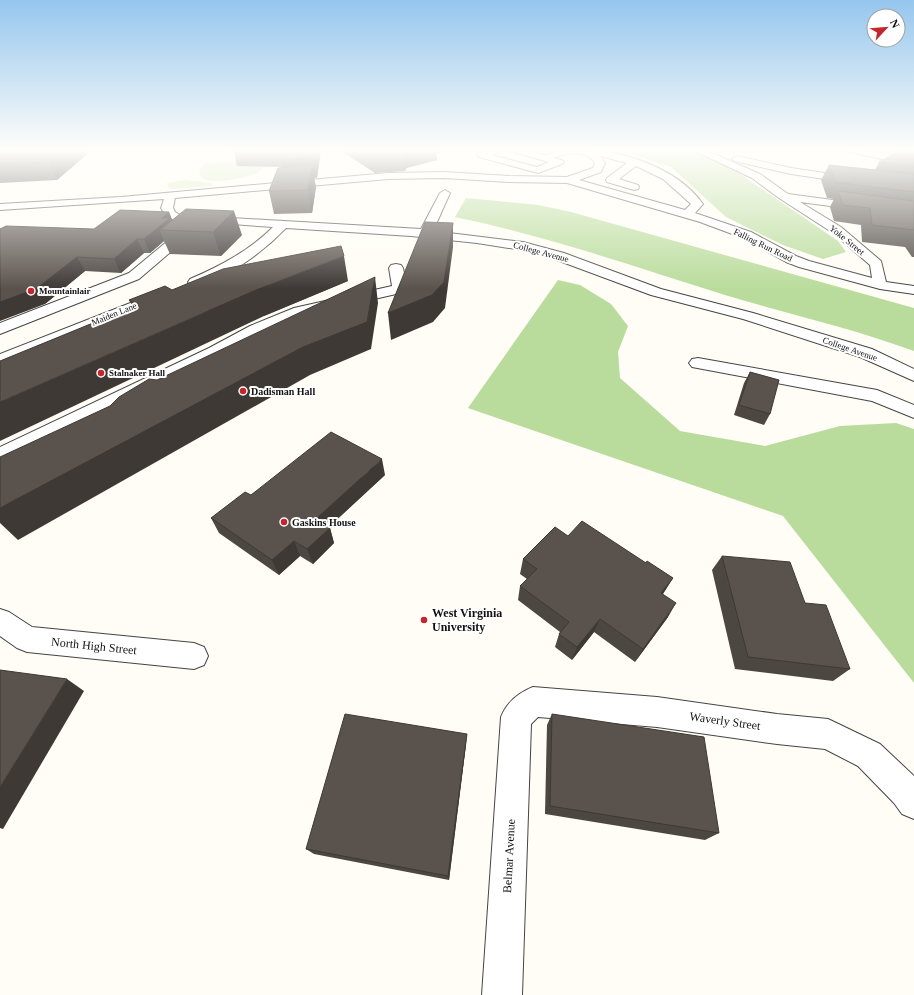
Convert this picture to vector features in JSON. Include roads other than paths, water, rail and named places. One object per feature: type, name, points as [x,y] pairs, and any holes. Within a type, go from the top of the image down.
[{"type":"street","points":[[0,207],[121,200],[153,204],[224,195]]},
{"type":"street","points":[[425,234],[444,195]]},
{"type":"street","name":"Falling Run Road","points":[[622,195],[688,214],[747,235],[791,259],[880,285],[914,290]]},
{"type":"street","points":[[688,195],[697,204]]},
{"type":"street","points":[[783,196],[914,214]]},
{"type":"street","name":"Yoke Street","points":[[783,196],[837,230],[876,264],[880,285]]},
{"type":"street","points":[[675,198],[697,204]]},
{"type":"street","name":"College Avenue","points":[[168,202],[170,214],[178,218],[425,234],[523,246],[559,256],[656,292],[748,316],[866,353],[914,376]]},
{"type":"street","points":[[688,214],[697,204]]},
{"type":"street","points":[[0,329],[134,276],[199,220]]},
{"type":"street","points":[[185,286],[215,274],[246,257],[268,240],[283,224]]},
{"type":"street","points":[[0,456],[215,352],[256,329],[299,311],[400,289],[396,268]]},
{"type":"street","name":"Maiden Lane","points":[[0,360],[170,291]]},
{"type":"street","points":[[698,363],[876,396],[914,412]]},
{"type":"street","name":"North High Street","points":[[0,621],[27,639],[194,656]]},
{"type":"street","name":"Waverly Street","points":[[516,717],[533,702],[657,712],[828,734],[869,755],[906,791],[914,802]]},
{"type":"street","name":"Belmar Avenue","points":[[502,995],[516,717]]},
{"type":"place","name":"Mountainlair","points":[[31,291]]},
{"type":"place","name":"Stalnaker Hall","points":[[101,373]]},
{"type":"place","name":"Dadisman Hall","points":[[243,391]]},
{"type":"place","name":"Gaskins House","points":[[284,522]]},
{"type":"place","name":"West Virginia University","points":[[424,620]]}]
